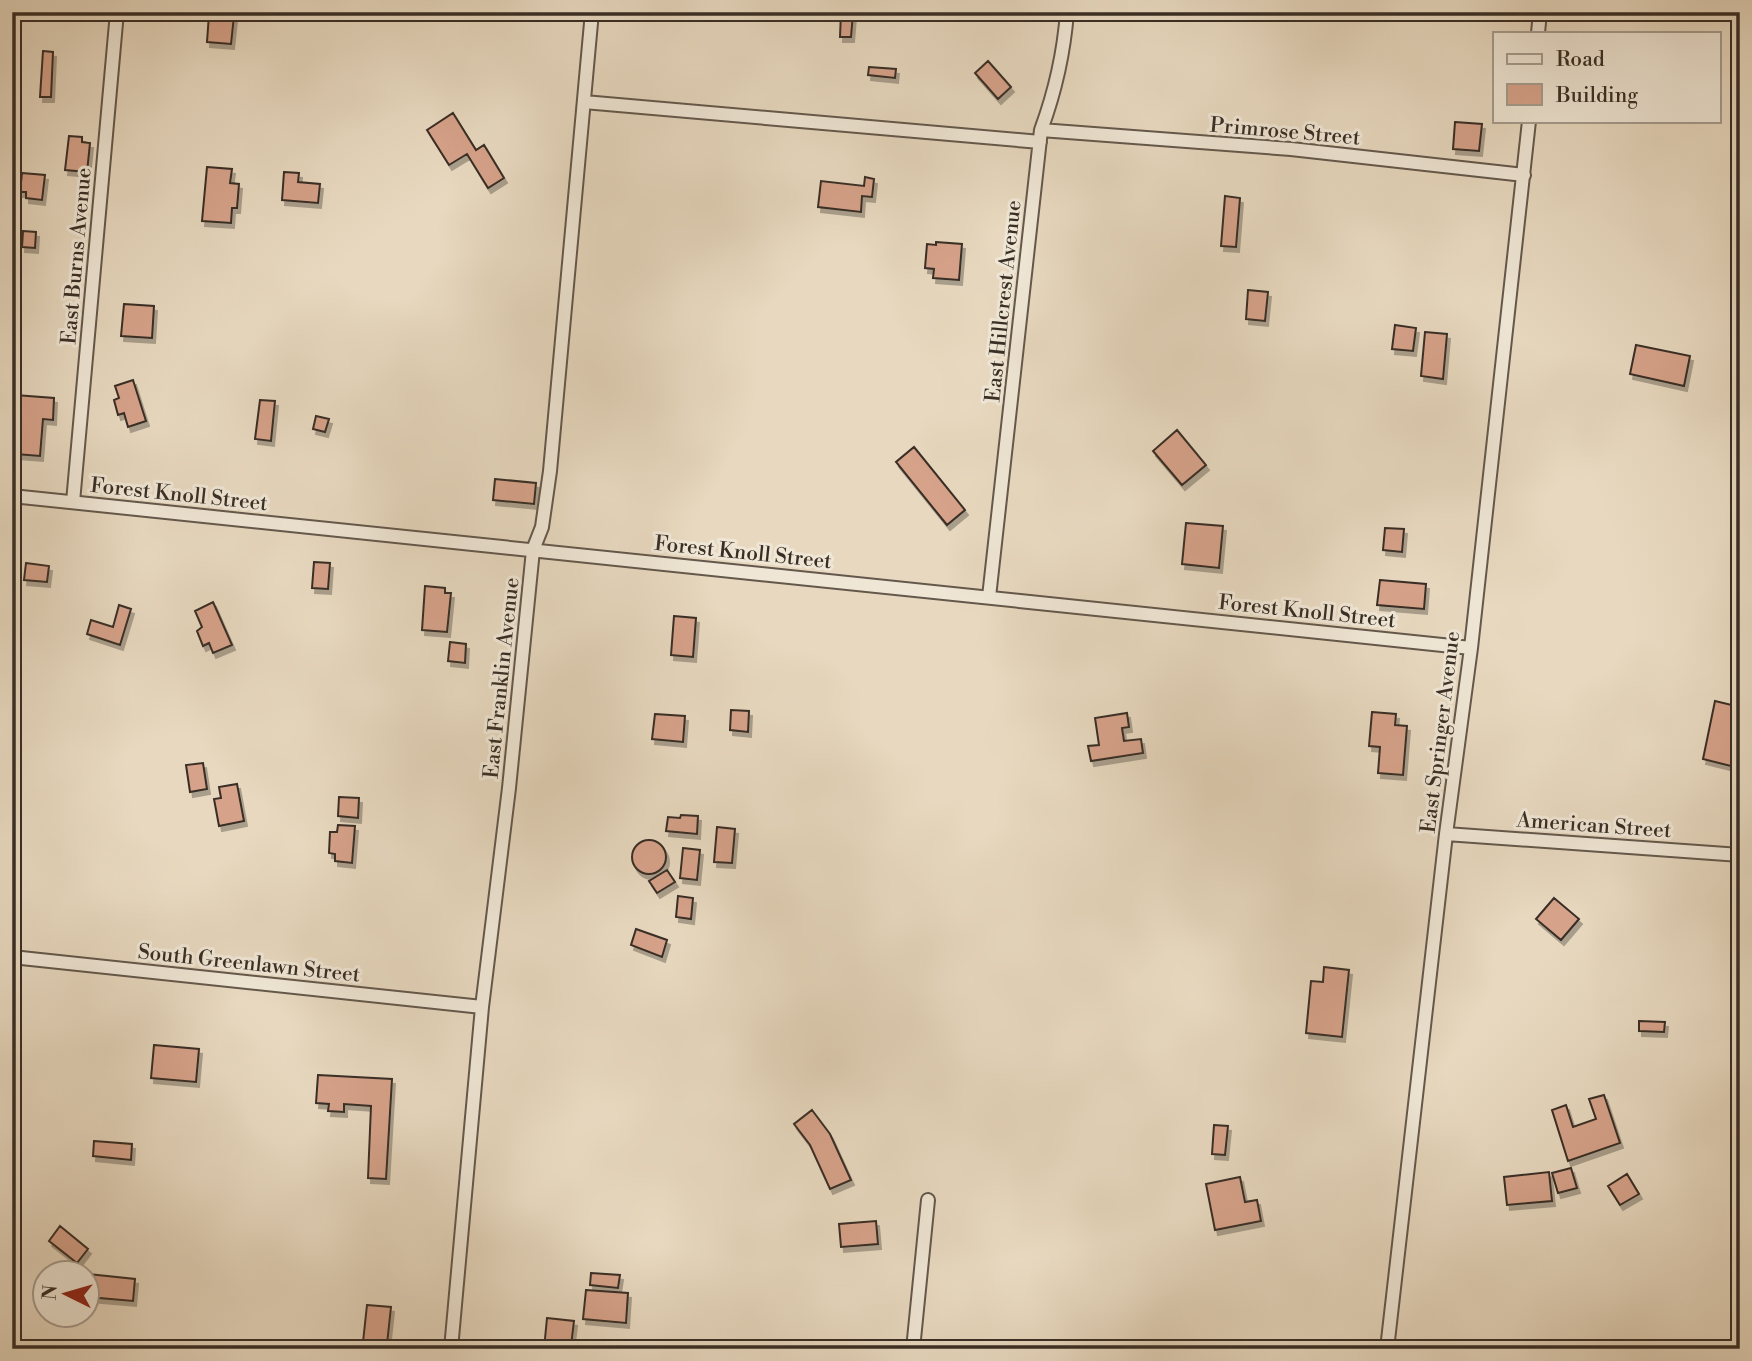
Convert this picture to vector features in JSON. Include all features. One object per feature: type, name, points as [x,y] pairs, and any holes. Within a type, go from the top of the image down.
[{"type":"street","name":"East Burns Avenue","points":[[73,502],[117,12]]},
{"type":"street","name":"East Franklin Avenue","points":[[451,1349],[482,1007],[509,788],[533,550],[542,527],[550,471],[592,12]]},
{"type":"street","name":"East Hillcrest Avenue","points":[[989,597],[1041,136],[1065,39],[1067,12]]},
{"type":"street","points":[[1538,32],[1540,12]]},
{"type":"street","name":"Primrose Street","points":[[584,102],[1041,136],[1291,149],[1524,175]]},
{"type":"street","name":"East Springer Avenue","points":[[1387,1349],[1446,834],[1471,648],[1530,122]]},
{"type":"street","name":"Forest Knoll Street","points":[[12,496],[1471,648]]},
{"type":"street","name":"American Street","points":[[1446,834],[1740,855]]},
{"type":"street","name":"South Greenlawn Street","points":[[12,957],[482,1007]]},
{"type":"street","points":[[913,1349],[928,1200]]},
{"type":"building","points":[[841,12],[853,13],[851,37],[840,37]]},
{"type":"building","points":[[209,14],[234,16],[231,44],[207,42]]},
{"type":"building","points":[[43,51],[53,52],[51,97],[40,97]]},
{"type":"building","points":[[988,61],[1011,87],[998,99],[975,73]]},
{"type":"building","points":[[869,67],[896,69],[895,78],[868,75]]},
{"type":"building","points":[[453,113],[476,150],[484,145],[504,178],[488,188],[467,154],[449,165],[427,130]]},
{"type":"building","points":[[1455,122],[1482,124],[1479,151],[1453,149]]},
{"type":"building","points":[[69,136],[82,137],[82,142],[90,143],[87,172],[65,170]]},
{"type":"building","points":[[207,167],[232,169],[230,183],[239,184],[237,208],[232,208],[231,223],[202,221]]},
{"type":"building","points":[[284,172],[299,173],[298,182],[320,184],[318,203],[282,200]]},
{"type":"building","points":[[22,173],[45,175],[42,200],[26,198],[26,192],[20,192]]},
{"type":"building","points":[[865,177],[874,179],[872,197],[862,196],[861,212],[818,207],[821,181],[864,186]]},
{"type":"building","points":[[1225,196],[1240,198],[1236,247],[1221,246]]},
{"type":"building","points":[[23,231],[36,232],[35,248],[22,247]]},
{"type":"building","points":[[936,242],[962,244],[959,280],[933,278],[934,269],[925,268],[927,244],[936,245]]},
{"type":"building","points":[[1248,290],[1268,292],[1265,321],[1246,319]]},
{"type":"building","points":[[124,304],[154,306],[152,338],[121,336]]},
{"type":"building","points":[[1395,325],[1416,328],[1413,351],[1392,349]]},
{"type":"building","points":[[1425,332],[1447,334],[1443,379],[1421,376]]},
{"type":"building","points":[[1636,345],[1690,356],[1684,386],[1630,374]]},
{"type":"building","points":[[133,380],[146,421],[128,427],[124,413],[118,415],[114,400],[119,398],[115,386]]},
{"type":"building","points":[[15,395],[54,398],[53,420],[43,419],[40,456],[16,454],[17,425],[13,425]]},
{"type":"building","points":[[260,400],[275,401],[271,441],[255,439]]},
{"type":"building","points":[[316,416],[329,419],[325,432],[313,429]]},
{"type":"building","points":[[1177,430],[1206,465],[1182,485],[1153,451]]},
{"type":"building","points":[[914,447],[965,510],[947,525],[896,462]]},
{"type":"building","points":[[495,479],[536,483],[534,504],[493,500]]},
{"type":"building","points":[[1186,523],[1223,526],[1219,568],[1182,564]]},
{"type":"building","points":[[1385,528],[1404,529],[1402,552],[1383,550]]},
{"type":"building","points":[[314,562],[330,563],[328,589],[312,588]]},
{"type":"building","points":[[26,563],[49,566],[47,582],[24,580]]},
{"type":"building","points":[[1380,580],[1426,584],[1424,609],[1377,605]]},
{"type":"building","points":[[425,586],[445,588],[445,593],[451,593],[447,632],[422,630]]},
{"type":"building","points":[[213,602],[232,645],[213,653],[209,643],[203,646],[197,631],[202,627],[195,611]]},
{"type":"building","points":[[119,605],[131,609],[120,645],[87,634],[91,620],[113,627]]},
{"type":"building","points":[[674,616],[696,618],[693,657],[671,655]]},
{"type":"building","points":[[450,642],[466,644],[465,663],[448,661]]},
{"type":"building","points":[[1715,701],[1740,707],[1740,726],[1731,766],[1703,759]]},
{"type":"building","points":[[731,710],[749,711],[748,732],[730,730]]},
{"type":"building","points":[[1372,712],[1396,714],[1395,725],[1407,726],[1403,775],[1378,773],[1380,747],[1369,746]]},
{"type":"building","points":[[1127,713],[1129,727],[1122,728],[1124,741],[1141,739],[1143,753],[1091,761],[1088,746],[1099,745],[1095,718]]},
{"type":"building","points":[[655,714],[685,716],[683,742],[652,739]]},
{"type":"building","points":[[203,763],[207,789],[190,792],[186,765]]},
{"type":"building","points":[[237,784],[244,821],[219,826],[214,799],[221,798],[219,787]]},
{"type":"building","points":[[339,797],[359,798],[358,818],[338,816]]},
{"type":"building","points":[[681,815],[698,816],[697,834],[666,831],[668,817],[680,818]]},
{"type":"building","points":[[338,825],[355,826],[352,863],[335,861],[335,854],[329,853],[330,832],[337,832]]},
{"type":"building","points":[[717,827],[735,829],[732,863],[714,862]]},
{"type":"building","points":[[649,840],[661,845],[666,857],[661,869],[649,874],[637,869],[632,857],[637,845]]},
{"type":"building","points":[[683,848],[700,850],[697,880],[680,878]]},
{"type":"building","points":[[667,870],[675,882],[657,893],[649,881]]},
{"type":"building","points":[[678,896],[693,898],[691,919],[676,917]]},
{"type":"building","points":[[1554,898],[1579,919],[1561,940],[1536,919]]},
{"type":"building","points":[[636,929],[667,940],[662,957],[631,945]]},
{"type":"building","points":[[1324,967],[1349,970],[1342,1037],[1306,1033],[1311,981],[1323,982]]},
{"type":"building","points":[[1639,1021],[1665,1022],[1664,1032],[1639,1031]]},
{"type":"building","points":[[154,1045],[199,1049],[196,1082],[151,1078]]},
{"type":"building","points":[[318,1075],[392,1079],[386,1179],[368,1178],[371,1106],[344,1104],[344,1112],[328,1111],[329,1104],[316,1103]]},
{"type":"building","points":[[1604,1095],[1620,1143],[1568,1161],[1552,1110],[1566,1105],[1573,1127],[1596,1119],[1589,1099]]},
{"type":"building","points":[[812,1110],[830,1134],[851,1180],[830,1189],[810,1145],[794,1124]]},
{"type":"building","points":[[1214,1125],[1228,1126],[1225,1155],[1212,1154]]},
{"type":"building","points":[[94,1141],[132,1144],[131,1160],[93,1156]]},
{"type":"building","points":[[1571,1168],[1577,1188],[1558,1193],[1552,1173]]},
{"type":"building","points":[[1549,1172],[1552,1201],[1507,1205],[1504,1177]]},
{"type":"building","points":[[1627,1174],[1639,1194],[1620,1205],[1608,1186]]},
{"type":"building","points":[[1240,1177],[1245,1202],[1257,1200],[1261,1221],[1215,1230],[1206,1184]]},
{"type":"building","points":[[876,1221],[878,1244],[841,1247],[839,1224]]},
{"type":"building","points":[[60,1226],[88,1249],[79,1260],[73,1260],[49,1241]]},
{"type":"building","points":[[591,1273],[620,1275],[618,1288],[590,1285]]},
{"type":"building","points":[[102,1275],[135,1279],[133,1301],[102,1298]]},
{"type":"building","points":[[586,1290],[628,1293],[626,1323],[583,1319]]},
{"type":"building","points":[[367,1305],[391,1307],[387,1344],[363,1342]]},
{"type":"building","points":[[547,1318],[574,1321],[571,1346],[578,1349],[544,1349]]}]
